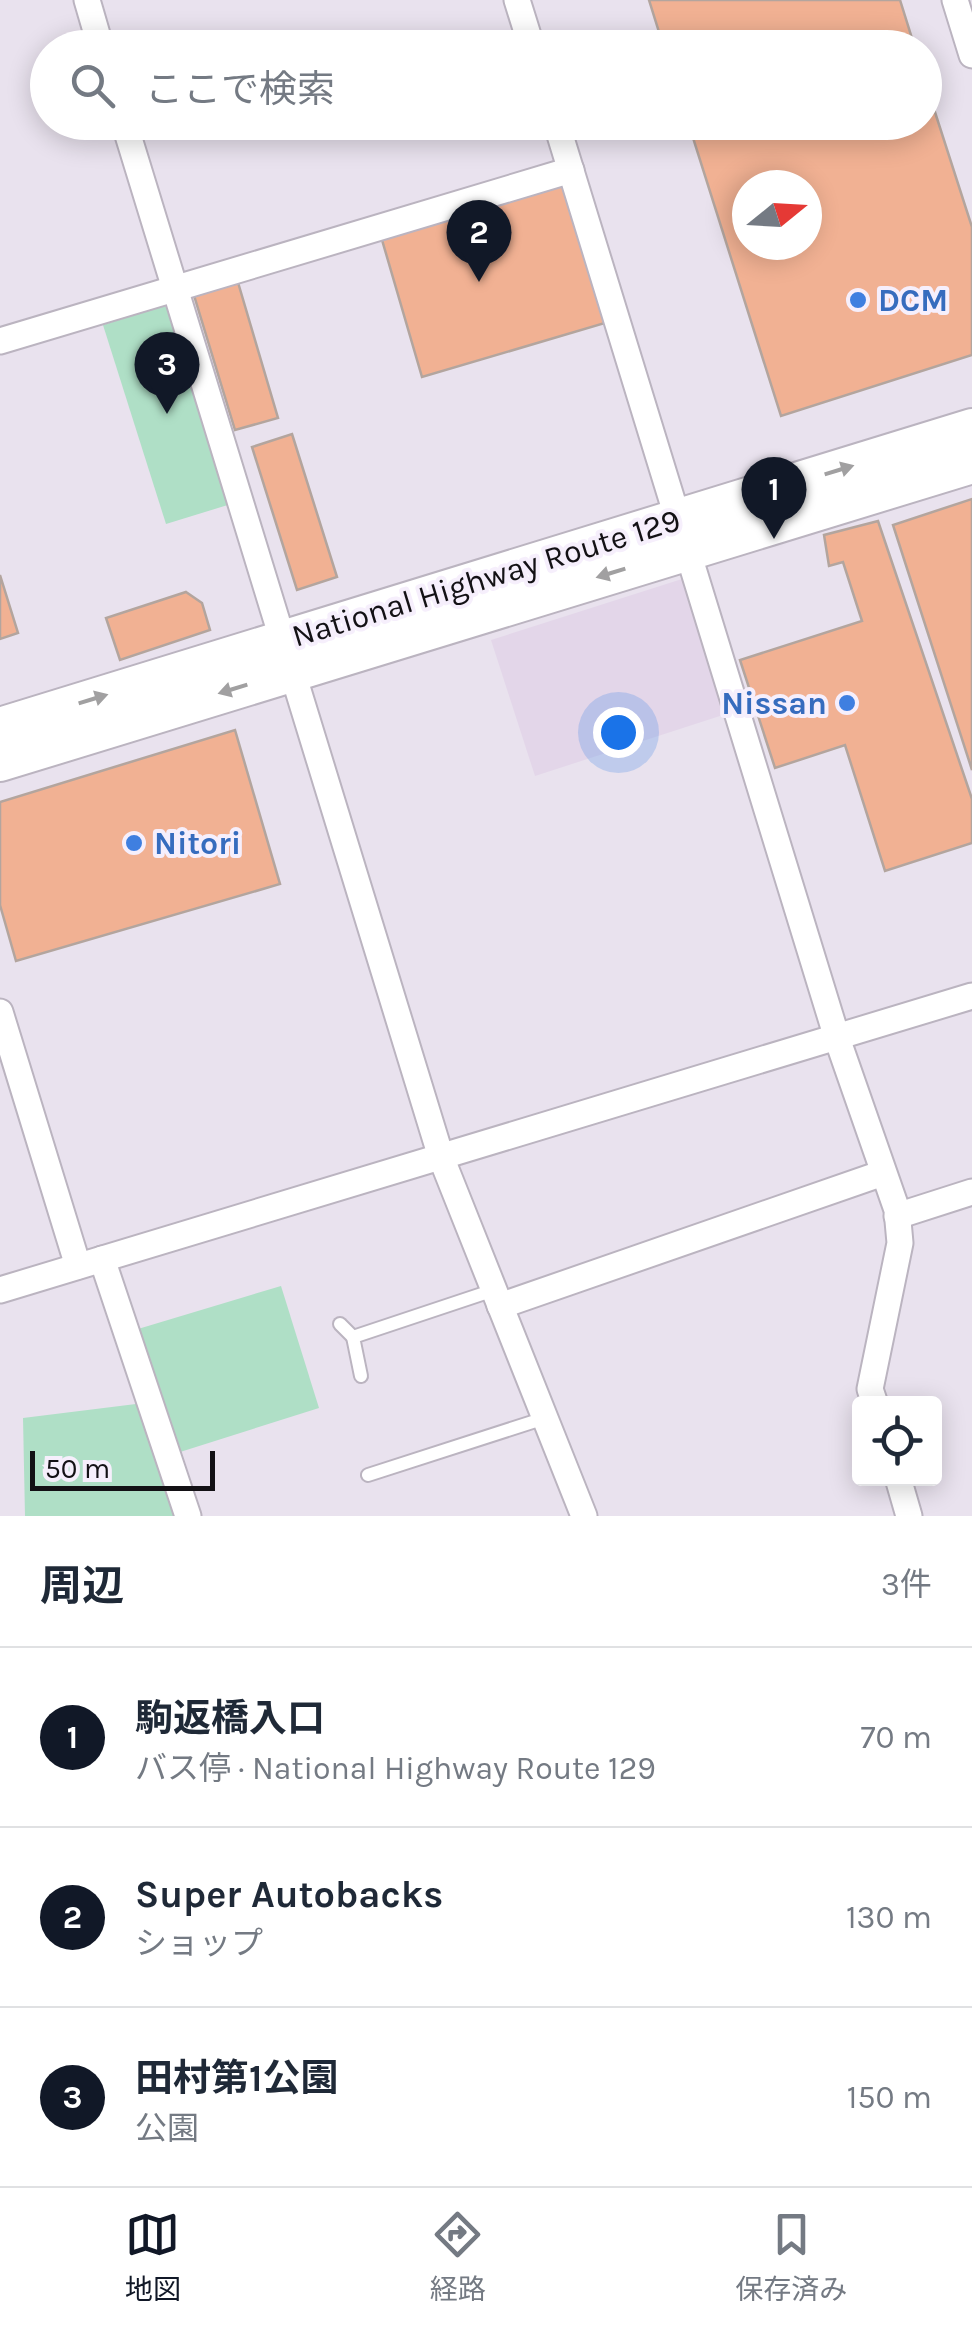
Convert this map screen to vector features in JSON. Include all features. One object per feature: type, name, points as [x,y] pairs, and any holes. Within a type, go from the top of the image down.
[{"type":"highway","name":"National Highway Route 129","points":[[0,728],[286,656],[682,534],[972,429]]},
{"type":"highway","name":"National Highway Route 129","points":[[682,534],[972,464]]},
{"type":"highway","name":"National Highway Route 129","points":[[0,761],[286,656]]},
{"type":"street","points":[[87,0],[96,30]]},
{"type":"street","points":[[517,0],[526,30]]},
{"type":"street","points":[[955,0],[972,56]]},
{"type":"street","points":[[129,140],[441,1157],[584,1516]]},
{"type":"street","points":[[562,140],[837,1038],[898,1216],[900,1243],[870,1389],[872,1396]]},
{"type":"street","points":[[0,342],[571,170]]},
{"type":"street","points":[[0,1290],[972,996]]},
{"type":"street","points":[[0,1012],[90,1263],[188,1516]]},
{"type":"street","points":[[497,1298],[884,1173]]},
{"type":"street","points":[[898,1216],[972,1192]]},
{"type":"street","points":[[900,1486],[909,1516]]},
{"type":"lane","points":[[353,1336],[497,1298]]},
{"type":"lane","points":[[340,1324],[353,1336],[361,1376]]},
{"type":"lane","points":[[368,1475],[545,1418]]},
{"type":"shaded area","points":[[682,579],[726,714],[535,776],[491,640]]},
{"type":"green space","points":[[163,306],[170,309],[231,504],[166,524],[103,325]]},
{"type":"green space","points":[[281,1286],[319,1408],[177,1453],[138,1329]]},
{"type":"green space","points":[[144,1403],[182,1516],[25,1516],[23,1418]]},
{"type":"building","points":[[649,0],[900,0],[909,30],[658,30]]},
{"type":"building","name":"DCM","points":[[942,134],[972,227],[972,355],[781,416],[694,140],[942,140]]},
{"type":"building","points":[[563,179],[605,323],[422,377],[380,233]]},
{"type":"building","points":[[237,279],[278,418],[235,430],[193,292]]},
{"type":"building","points":[[292,434],[337,577],[297,590],[252,447]]},
{"type":"building","points":[[972,499],[972,770],[893,525]]},
{"type":"building","name":"Nissan","points":[[878,521],[972,799],[972,843],[885,871],[845,745],[775,768],[740,660],[862,621],[843,562],[829,566],[824,535]]},
{"type":"building","points":[[0,575],[18,633],[0,639]]},
{"type":"building","points":[[186,592],[202,603],[210,630],[120,660],[106,618]]},
{"type":"building","name":"Nitori","points":[[235,730],[280,884],[16,961],[0,905],[0,802]]},
{"type":"place","name":"Super Autobacks","points":[[479,282]]},
{"type":"place","name":"DCM","points":[[858,300]]},
{"type":"place","name":"田村第1公園","points":[[167,414]]},
{"type":"place","name":"駒返橋入口","points":[[774,539]]},
{"type":"place","name":"Nissan","points":[[847,703]]},
{"type":"place","name":"Nitori","points":[[134,843]]}]
